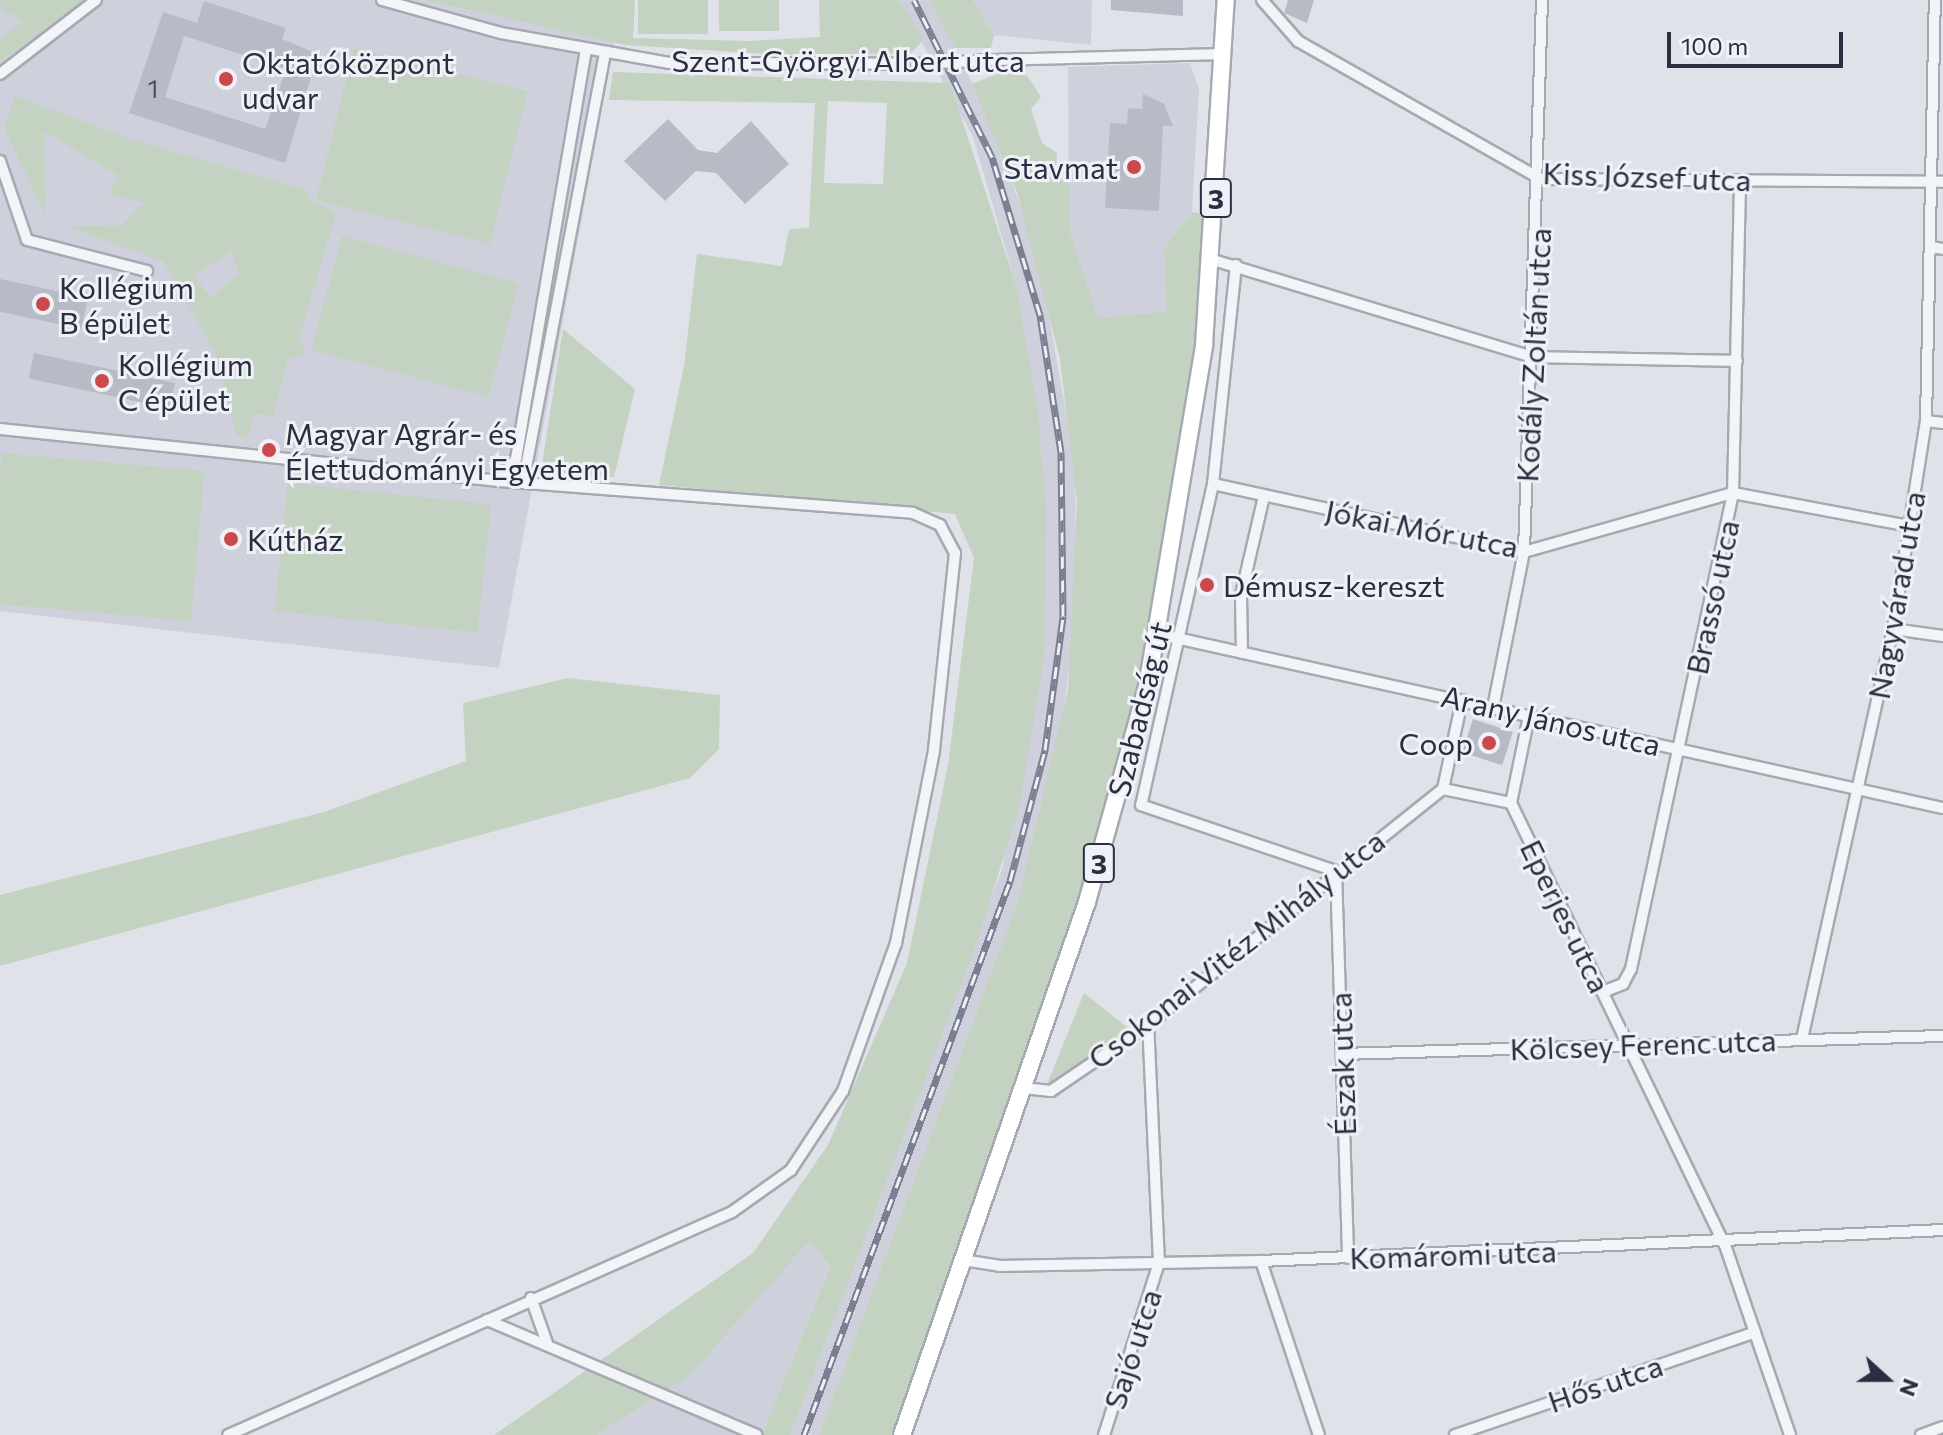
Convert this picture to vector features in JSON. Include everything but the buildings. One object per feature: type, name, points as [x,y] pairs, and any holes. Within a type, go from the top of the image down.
[{"type":"main road","name":"Szabadság út","points":[[902,1435],[1103,850],[1158,634],[1191,452],[1213,260],[1226,0]]},
{"type":"street","points":[[0,74],[96,0]]},
{"type":"street","name":"Szent-Györgyi Albert utca","points":[[382,0],[586,51],[742,66],[1225,54]]},
{"type":"street","name":"Kiss József utca","points":[[1262,0],[1298,41],[1541,179],[1938,182]]},
{"type":"street","name":"Kodály Zoltán utca","points":[[1493,708],[1524,552],[1541,179],[1542,0]]},
{"type":"street","name":"Nagyvárad utca","points":[[1802,1039],[1893,629],[1926,421],[1931,247],[1938,182],[1935,0]]},
{"type":"street","points":[[499,481],[516,459],[586,51]]},
{"type":"street","points":[[523,483],[605,54]]},
{"type":"street","points":[[577,108],[595,109]]},
{"type":"street","points":[[0,161],[27,240],[147,271]]},
{"type":"street","name":"Brassó utca","points":[[1603,992],[1623,984],[1631,969],[1681,749],[1733,493],[1740,180]]},
{"type":"street","points":[[1931,247],[1943,249]]},
{"type":"street","points":[[1213,260],[1533,357],[1737,361]]},
{"type":"street","name":"Szabadság út","points":[[1236,265],[1213,484],[1183,640],[1141,805],[1336,871]]},
{"type":"street","points":[[543,310],[556,312]]},
{"type":"street","points":[[1926,421],[1943,423]]},
{"type":"street","points":[[0,429],[499,481],[913,513],[950,536],[956,576],[934,751],[896,943],[863,1046],[824,1125],[791,1170],[752,1202],[228,1435]]},
{"type":"street","name":"Jókai Mór utca","points":[[1213,484],[1524,552],[1733,493],[1910,526]]},
{"type":"street","points":[[1242,653],[1241,595],[1264,496]]},
{"type":"street","points":[[1893,629],[1943,636]]},
{"type":"street","name":"Arany János utca","points":[[1158,634],[1943,808]]},
{"type":"street","points":[[1462,700],[1443,789],[1511,803],[1529,716]]},
{"type":"street","name":"Csokonai Vitéz Mihály utca","points":[[1023,1088],[1051,1091],[1148,1025],[1336,871],[1443,789]]},
{"type":"street","name":"Eperjes utca","points":[[1511,803],[1725,1245],[1790,1435]]},
{"type":"street","name":"Észak utca","points":[[1336,871],[1348,1258]]},
{"type":"street","points":[[1148,1025],[1159,1263]]},
{"type":"street","name":"Kölcsey Ferenc utca","points":[[1342,1054],[1943,1036]]},
{"type":"street","name":"Komáromi utca","points":[[963,1260],[999,1266],[1261,1261],[1725,1245],[1943,1230]]},
{"type":"street","points":[[1261,1261],[1319,1435]]},
{"type":"street","name":"Sajó utca","points":[[1104,1435],[1159,1263]]},
{"type":"street","points":[[531,1298],[547,1343]]},
{"type":"street","points":[[487,1320],[757,1435]]},
{"type":"street","name":"Hős utca","points":[[1455,1435],[1755,1332]]},
{"type":"street","points":[[1921,1435],[1943,1427]]},
{"type":"shaded area","name":"Magyar Agrár- és Élettudományi Egyetem","points":[[0,0],[622,0],[499,668],[0,611]]},
{"type":"shaded area","points":[[899,0],[930,0],[937,11],[995,130],[1040,265],[1075,464],[1076,611],[1062,723],[1019,898],[819,1435],[790,1435],[1002,869],[1044,657],[1042,454],[1016,285],[973,137]]},
{"type":"shaded area","points":[[973,0],[1092,0],[1091,45],[994,35]]},
{"type":"shaded area","points":[[1190,63],[1199,89],[1192,212],[1164,248],[1166,311],[1098,318],[1069,228],[1068,67]]},
{"type":"shaded area","points":[[810,1239],[830,1265],[762,1435],[597,1435],[690,1375]]},
{"type":"green space","points":[[1,0],[85,0],[0,62],[0,39],[23,21],[0,8]]},
{"type":"green space","points":[[426,0],[635,0],[633,38],[750,41],[820,37],[819,0],[899,0],[924,39],[911,53],[786,55],[625,45]]},
{"type":"green space","points":[[638,0],[708,0],[708,34],[638,34]]},
{"type":"green space","points":[[719,0],[779,0],[779,31],[719,31]]},
{"type":"green space","points":[[930,0],[973,0],[994,35],[991,48],[955,48]]},
{"type":"green space","points":[[354,48],[528,91],[490,244],[316,200]]},
{"type":"green space","points":[[1004,71],[1026,74],[1041,97],[1031,109],[1042,143],[1057,153],[1056,167],[1045,168],[1069,184],[1069,228],[1098,318],[1166,311],[1164,248],[1192,212],[1207,214],[1199,351],[1146,673],[1094,866],[1028,1057],[891,1435],[819,1435],[1019,898],[1068,689],[1077,502],[1060,359],[1017,192],[972,84]]},
{"type":"green space","points":[[613,72],[950,83],[1016,285],[1038,411],[1046,510],[1044,657],[1019,808],[978,939],[790,1435],[762,1435],[830,1266],[810,1240],[690,1375],[597,1435],[494,1435],[753,1253],[828,1145],[907,963],[948,765],[974,558],[955,514],[659,485],[684,366],[697,254],[782,266],[789,229],[809,228],[815,103],[609,100]],"holes":[[[828,101],[887,103],[883,184],[824,183]]]},
{"type":"green space","points":[[15,96],[127,138],[304,189],[310,200],[336,213],[299,338],[305,352],[288,360],[273,417],[254,413],[248,438],[237,436],[214,350],[163,261],[67,227],[122,225],[145,203],[109,194],[118,175],[44,132],[45,214],[4,127]],"holes":[[[231,251],[239,273],[211,298],[194,275]]]},
{"type":"green space","points":[[342,236],[519,283],[488,397],[311,350]]},
{"type":"green space","points":[[563,329],[635,389],[614,477],[541,471]]},
{"type":"green space","points":[[2,453],[204,471],[191,621],[0,604]]},
{"type":"green space","points":[[288,483],[491,504],[477,633],[275,611]]},
{"type":"green space","points":[[568,678],[720,695],[719,749],[690,778],[0,966],[0,895],[324,812],[466,761],[463,703]]},
{"type":"green space","points":[[1084,993],[1128,1028],[1046,1087]]},
{"type":"railway","points":[[804,1435],[1010,881],[1045,750],[1063,616],[1061,452],[1040,315],[992,157],[914,0]]},
{"type":"place","name":"Oktatóközpont udvar","points":[[226,79]]},
{"type":"place","name":"Stavmat","points":[[1134,167]]},
{"type":"place","name":"Kollégium B épület","points":[[43,304]]},
{"type":"place","name":"Kollégium C épület","points":[[102,381]]},
{"type":"place","name":"Magyar Agrár- és Élettudományi Egyetem","points":[[269,450]]},
{"type":"place","name":"Kútház","points":[[231,539]]},
{"type":"place","name":"Démusz-kereszt","points":[[1207,585]]},
{"type":"place","name":"Coop","points":[[1489,743]]}]
